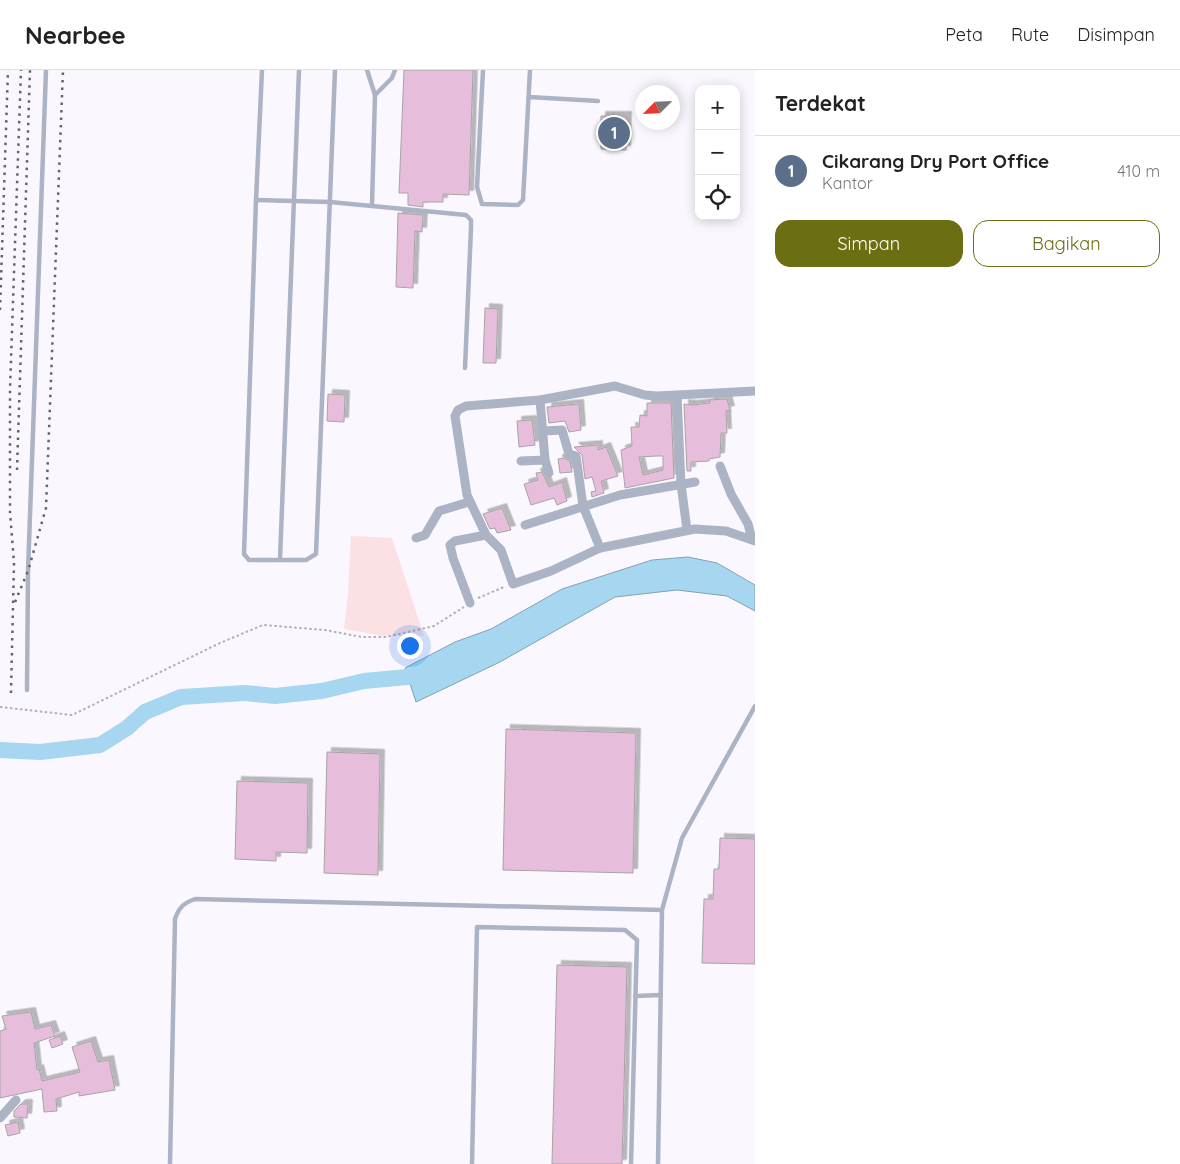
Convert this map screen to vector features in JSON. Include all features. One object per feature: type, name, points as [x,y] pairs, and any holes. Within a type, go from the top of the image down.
[{"type":"street","points":[[754,540],[726,531],[688,530],[600,548],[551,571],[513,584],[499,546],[486,535],[469,502],[456,420],[458,410],[478,405],[540,400],[615,386],[645,395],[677,396],[755,391]]},
{"type":"street","points":[[677,396],[681,484],[688,530]]},
{"type":"street","points":[[540,400],[545,460],[549,473]]},
{"type":"street","points":[[543,431],[559,429],[564,432],[569,454],[576,456],[583,506],[600,548]]},
{"type":"street","points":[[521,461],[545,460]]},
{"type":"street","points":[[720,466],[729,490],[748,524],[754,540]]},
{"type":"street","points":[[525,525],[583,506],[642,490],[695,482]]},
{"type":"street","points":[[416,538],[425,535],[439,511],[469,502]]},
{"type":"street","points":[[470,603],[450,545],[455,541],[486,535]]},
{"type":"street","points":[[0,1118],[16,1100]]},
{"type":"lane","points":[[27,690],[28,571],[46,70]]},
{"type":"lane","points":[[262,70],[244,554],[249,560],[306,560],[316,554],[335,70]]},
{"type":"lane","points":[[280,559],[300,70]]},
{"type":"lane","points":[[367,70],[375,95],[372,205]]},
{"type":"lane","points":[[375,95],[392,78],[395,70]]},
{"type":"lane","points":[[483,70],[477,187],[482,204],[521,204],[530,70]]},
{"type":"lane","points":[[529,97],[598,101]]},
{"type":"lane","points":[[256,200],[330,202],[466,215],[471,220],[465,368]]},
{"type":"lane","points":[[658,1164],[662,910],[682,838],[755,706]]},
{"type":"lane","points":[[170,1164],[175,919],[178,910],[184,903],[195,899],[662,910]]},
{"type":"lane","points":[[472,1164],[477,928],[626,930],[637,940],[631,1164]]},
{"type":"lane","points":[[635,996],[660,996]]},
{"type":"path","points":[[0,707],[72,716],[220,643],[261,625],[324,630],[362,637],[396,636],[434,626],[470,603],[513,584]]},
{"type":"shaded area","points":[[351,536],[392,538],[424,636],[383,636],[344,629]]},
{"type":"water","points":[[688,557],[717,563],[755,585],[755,611],[727,596],[677,590],[615,597],[500,662],[416,702],[405,668],[455,642],[491,629],[562,589],[652,560]]},
{"type":"building","points":[[404,70],[473,70],[469,195],[443,194],[443,202],[423,202],[423,207],[408,205],[408,193],[399,193]]},
{"type":"building","points":[[601,116],[627,116],[626,150],[601,149]]},
{"type":"building","points":[[398,213],[423,215],[422,232],[415,231],[413,288],[396,287]]},
{"type":"building","points":[[485,308],[498,309],[496,363],[483,363]]},
{"type":"building","points":[[328,394],[345,395],[344,422],[327,421]]},
{"type":"building","points":[[727,399],[730,410],[726,411],[727,433],[721,433],[720,457],[709,459],[709,461],[691,462],[691,471],[687,471],[684,404],[693,405],[710,403],[709,400]]},
{"type":"building","points":[[647,403],[671,403],[674,478],[625,488],[621,450],[632,446],[631,427],[639,427],[640,415],[647,416]],"holes":[[[663,456],[663,470],[643,475],[639,457]]]},
{"type":"building","points":[[579,404],[581,430],[569,432],[565,421],[549,423],[547,407]]},
{"type":"building","points":[[532,420],[535,445],[519,447],[517,421]]},
{"type":"building","points":[[598,445],[598,450],[606,447],[618,476],[601,481],[604,493],[592,497],[591,492],[596,491],[592,477],[585,479],[582,455],[574,447]]},
{"type":"building","points":[[564,458],[570,461],[572,472],[560,473],[558,459]]},
{"type":"building","points":[[542,472],[549,487],[562,482],[567,501],[557,505],[554,498],[531,505],[524,484],[538,480],[536,473]]},
{"type":"building","points":[[502,508],[511,530],[497,533],[495,528],[490,529],[483,514]]},
{"type":"building","points":[[506,729],[636,733],[633,873],[503,870]]},
{"type":"building","points":[[327,752],[380,754],[378,875],[324,873]]},
{"type":"building","points":[[237,781],[308,783],[307,853],[276,852],[276,861],[235,859]]},
{"type":"building","points":[[720,838],[755,839],[755,964],[702,963],[704,899],[713,899],[714,869],[719,869]]},
{"type":"building","points":[[557,965],[627,967],[622,1164],[552,1164]]},
{"type":"building","points":[[31,1012],[35,1029],[51,1025],[55,1036],[34,1043],[37,1070],[39,1069],[42,1081],[80,1072],[72,1047],[91,1041],[98,1062],[109,1060],[115,1090],[79,1096],[79,1092],[56,1099],[57,1111],[44,1112],[42,1089],[0,1098],[0,1031],[6,1029],[2,1016]]},
{"type":"building","points":[[60,1036],[63,1044],[52,1048],[49,1040]]},
{"type":"building","points":[[21,1104],[28,1104],[27,1118],[14,1117],[14,1111]]},
{"type":"building","points":[[18,1122],[20,1133],[8,1136],[5,1125]]},
{"type":"waterway","points":[[0,750],[40,752],[100,745],[127,728],[145,712],[181,697],[245,693],[275,696],[322,691],[364,681],[429,675]]},
{"type":"railway","points":[[0,310],[8,70]]},
{"type":"railway","points":[[11,693],[14,563],[10,512],[10,389],[21,70]]},
{"type":"railway","points":[[17,470],[30,70]]},
{"type":"railway","points":[[15,602],[28,571],[46,508],[63,70]]},
{"type":"place","name":"Cikarang Dry Port Office","points":[[614,133]]}]
